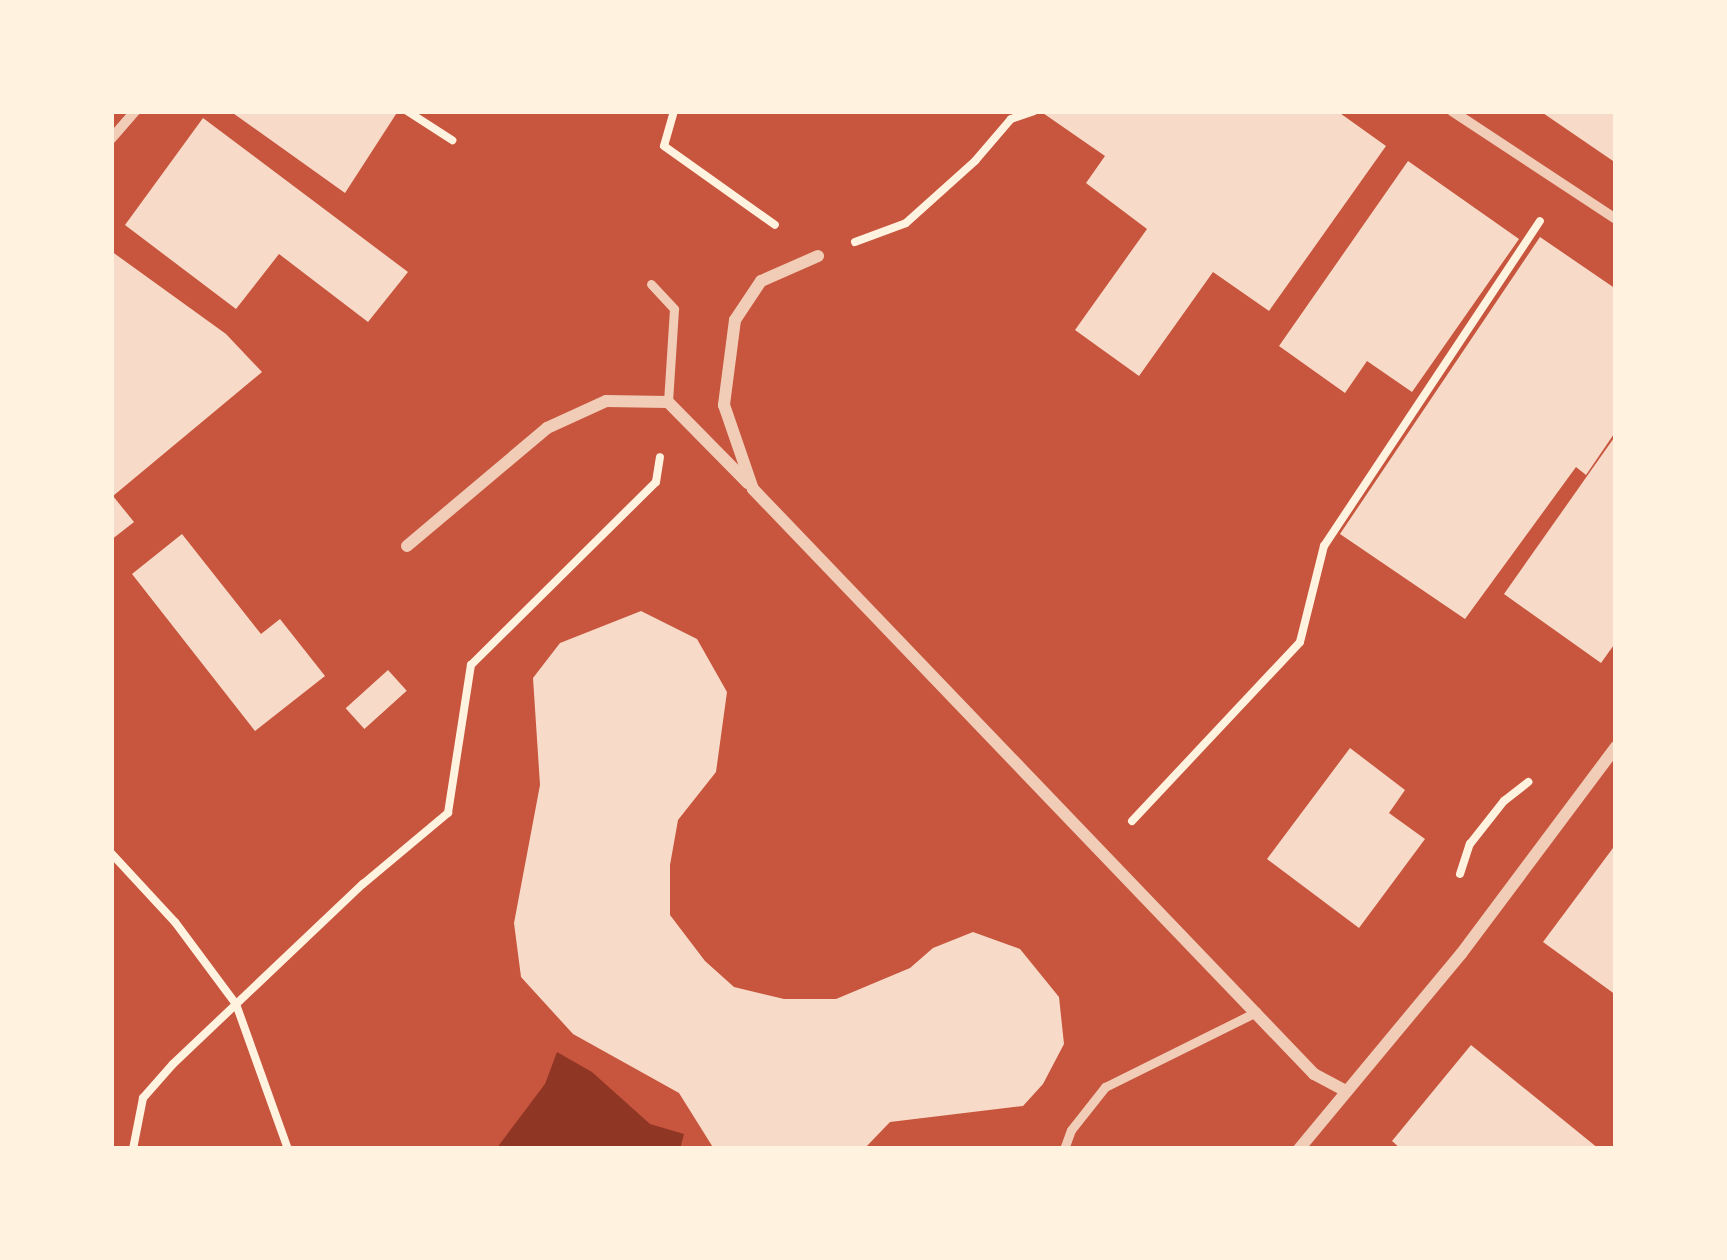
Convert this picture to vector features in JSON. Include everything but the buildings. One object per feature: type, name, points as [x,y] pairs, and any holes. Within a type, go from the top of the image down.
[{"type":"street","points":[[111,139],[135,111]]},
{"type":"street","points":[[1451,111],[1616,219]]},
{"type":"street","points":[[753,489],[724,405],[735,320],[761,280],[818,256]]},
{"type":"street","points":[[407,546],[547,428],[606,401],[668,402],[1314,1073],[1344,1090]]},
{"type":"street","points":[[1298,1149],[1461,954],[1616,747]]},
{"type":"lane","points":[[651,284],[674,309],[668,402]]},
{"type":"lane","points":[[1064,1149],[1071,1130],[1105,1087],[1256,1012]]},
{"type":"path","points":[[407,111],[452,140]]},
{"type":"path","points":[[674,111],[664,146],[818,256],[906,223],[975,161],[1011,119],[1034,111]]},
{"type":"path","points":[[1102,852],[1300,642],[1324,546],[1564,185]]},
{"type":"path","points":[[133,1149],[143,1099],[363,884],[448,814],[470,665],[656,482],[668,402]]},
{"type":"path","points":[[111,853],[175,922],[236,1004],[288,1149]]},
{"type":"shaded area","points":[[557,1052],[592,1072],[650,1124],[684,1134],[680,1149],[496,1149],[545,1084]]}]
